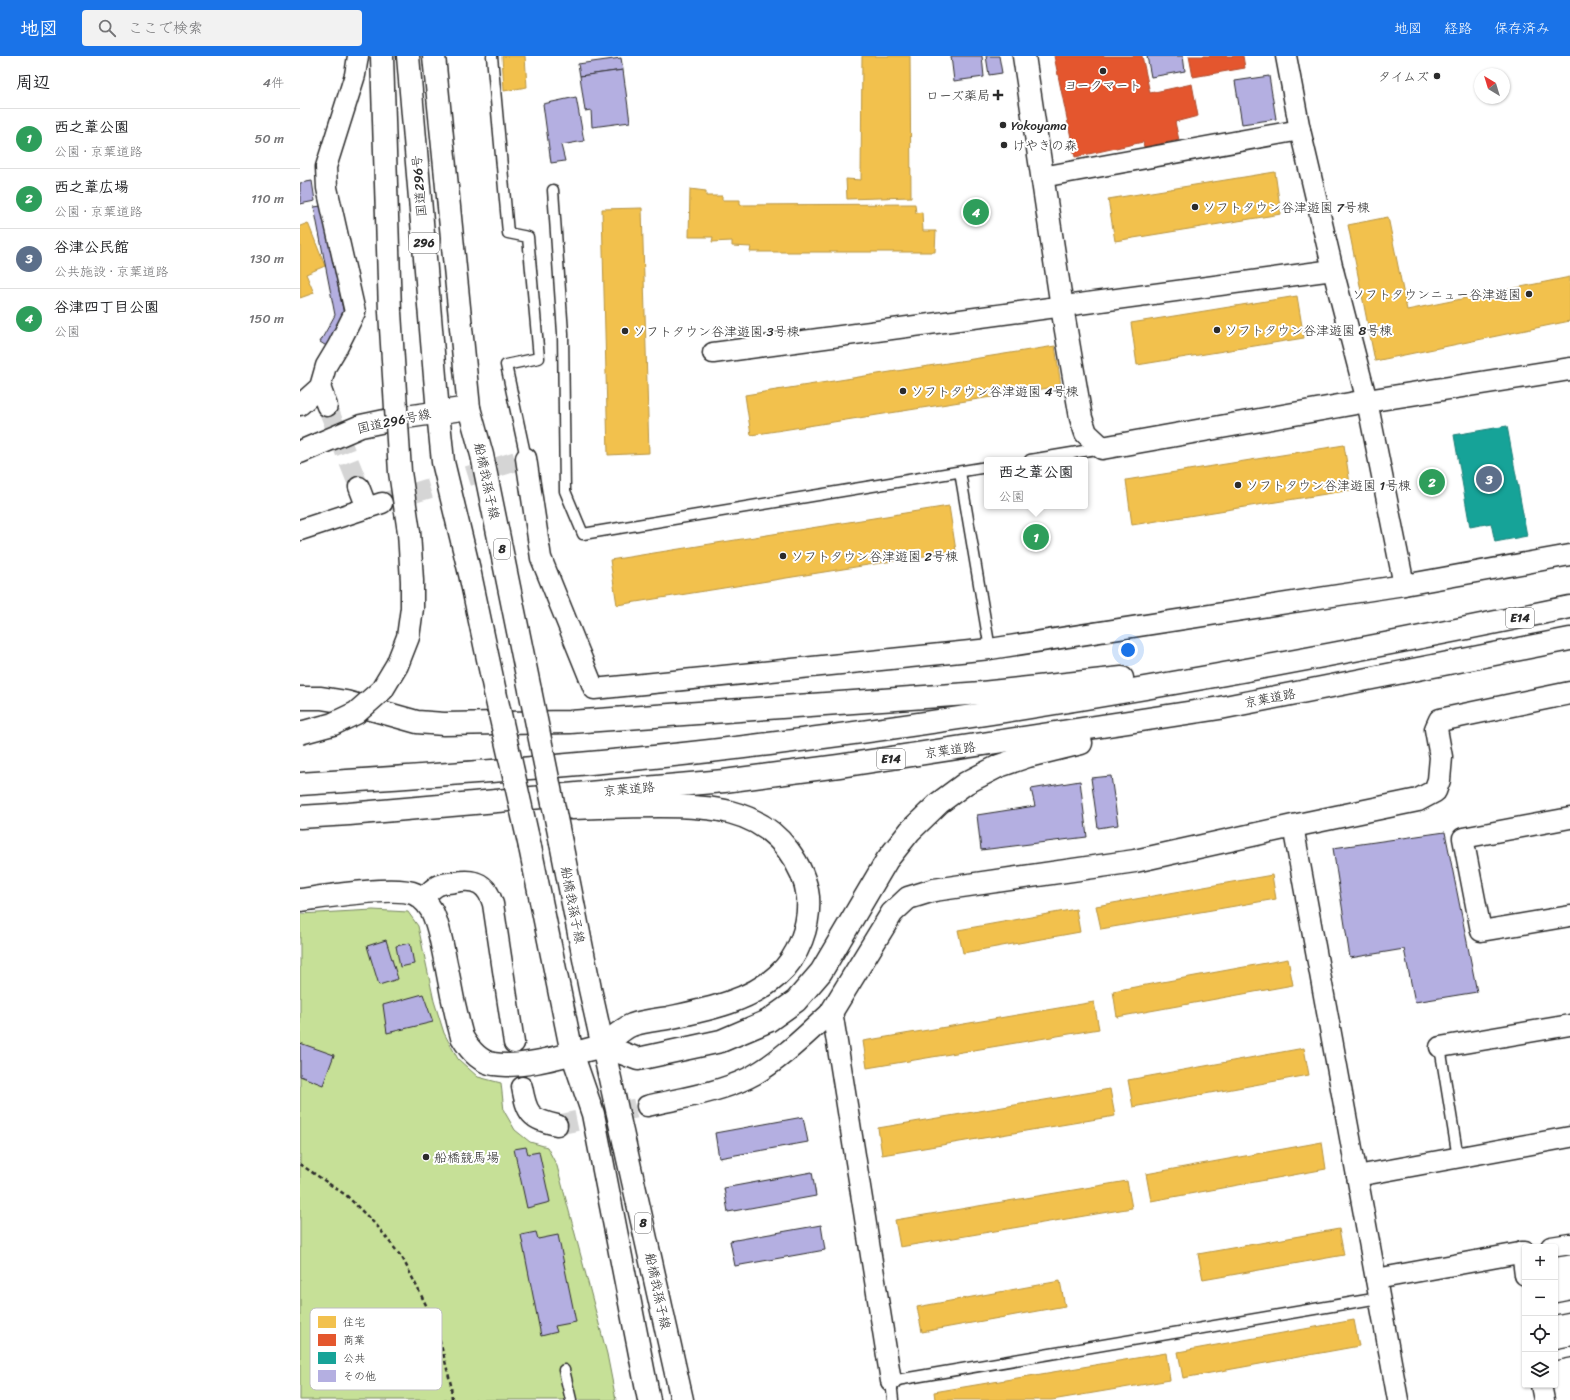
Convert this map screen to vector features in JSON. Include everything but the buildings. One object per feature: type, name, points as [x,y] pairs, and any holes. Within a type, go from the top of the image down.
[{"type":"main road","points":[[300,733],[332,724],[356,713],[382,690],[397,665],[408,637],[412,608],[409,532],[400,472],[390,320],[382,56]]},
{"type":"main road","points":[[1024,56],[1062,307],[1081,418],[1086,433],[1102,448],[1367,401],[1570,369]]},
{"type":"main road","name":"296","points":[[435,64],[469,408]]},
{"type":"main road","name":"国道296号","points":[[409,65],[438,412]]},
{"type":"main road","name":"国道296号線","points":[[300,452],[361,426],[469,408]]},
{"type":"main road","name":"船橋我孫子線","points":[[469,408],[482,455],[590,989],[682,1400]]},
{"type":"main road","name":"8","points":[[438,412],[443,462],[470,574],[530,847],[572,1053],[593,1114],[649,1400]]},
{"type":"main road","name":"E14","points":[[300,784],[636,759],[768,745],[965,717],[1272,666],[1570,607]]},
{"type":"main road","name":"京葉道路","points":[[300,817],[724,781],[983,745],[1220,708],[1570,639]]},
{"type":"main road","points":[[300,698],[321,698],[346,702],[417,722],[444,724],[570,722],[982,693],[1083,682],[1272,666]]},
{"type":"main road","points":[[832,1011],[892,913],[908,898],[934,890],[1135,861],[1418,800],[1435,791],[1439,780],[1441,757],[1436,729],[1440,720],[1570,693]]},
{"type":"main road","points":[[603,1046],[638,1059],[721,1041],[768,1021],[796,1001],[821,972],[887,860],[910,831],[939,804],[966,783],[999,766],[1028,756],[1220,708]]},
{"type":"main road","points":[[300,900],[364,892],[394,891],[414,893],[422,899],[429,906],[434,916],[441,940],[462,1037],[468,1047],[483,1060],[494,1064],[524,1064],[603,1046],[631,1025],[694,1012],[740,999],[761,988],[778,976],[794,956],[804,935],[809,911],[807,886],[798,864],[785,846],[768,830],[748,818],[724,810],[696,806],[648,806],[349,814]]},
{"type":"street","points":[[300,405],[320,387],[326,366],[355,312],[327,188],[326,167],[355,75],[358,56]]},
{"type":"street","points":[[1286,56],[1300,130],[1333,270],[1367,401],[1404,585]]},
{"type":"street","points":[[1042,177],[1300,130]]},
{"type":"street","points":[[712,353],[1333,270]]},
{"type":"street","points":[[320,387],[327,406]]},
{"type":"street","points":[[526,458],[541,558],[594,689],[990,649],[1404,585],[1570,555]]},
{"type":"street","points":[[300,530],[375,505],[359,487]]},
{"type":"street","points":[[1570,818],[1462,838],[1481,931],[1570,916]]},
{"type":"street","points":[[1293,826],[1398,1400]]},
{"type":"street","points":[[422,899],[438,885],[463,881],[477,882],[490,894],[493,904],[514,1043]]},
{"type":"street","points":[[647,1106],[728,1087],[749,1078],[787,1050],[832,1011]]},
{"type":"street","points":[[832,1011],[892,1391]]},
{"type":"street","points":[[1440,1047],[1570,1025]]},
{"type":"street","points":[[522,1087],[525,1103],[531,1114],[540,1121],[557,1125]]},
{"type":"street","points":[[1357,1176],[1570,1137]]},
{"type":"street","points":[[1558,1246],[1570,1244]]},
{"type":"street","points":[[1376,1279],[1522,1252]]},
{"type":"street","points":[[1542,1388],[1544,1400]]},
{"type":"lane","points":[[492,56],[508,233],[528,237],[539,358],[506,365],[526,458]]},
{"type":"lane","points":[[553,190],[563,333],[565,491],[583,534],[984,468]]},
{"type":"lane","points":[[1048,457],[1102,448]]},
{"type":"lane","points":[[960,472],[990,649]]},
{"type":"lane","points":[[1440,1047],[1458,1158]]},
{"type":"lane","points":[[892,1391],[1379,1298]]},
{"type":"lane","points":[[1558,1308],[1570,1306]]},
{"type":"lane","points":[[1558,1354],[1570,1352]]},
{"type":"lane","points":[[564,1370],[571,1400]]},
{"type":"path","points":[[300,1164],[348,1196],[378,1227],[403,1260],[427,1308]]},
{"type":"path","points":[[442,1349],[451,1385],[452,1400]]},
{"type":"green space","name":"船橋競馬場","points":[[373,910],[408,912],[418,926],[434,1001],[444,1033],[458,1059],[478,1077],[501,1083],[504,1111],[515,1130],[530,1142],[547,1147],[557,1166],[607,1354],[616,1400],[300,1400],[300,914]]},
{"type":"tunnel","points":[[327,406],[359,487]]},
{"type":"tunnel","points":[[382,503],[526,458]]},
{"type":"tunnel","points":[[557,1125],[647,1106]]},
{"type":"place","name":"ヨークマート","points":[[1103,71]]},
{"type":"place","name":"タイムズ","points":[[1437,76]]},
{"type":"place","name":"ローズ薬局","points":[[998,95]]},
{"type":"place","name":"Yokoyama","points":[[1003,125]]},
{"type":"place","name":"けやきの森","points":[[1004,145]]},
{"type":"place","name":"ソフトタウン谷津遊園 7号棟","points":[[1195,207]]},
{"type":"place","name":"谷津四丁目公園","points":[[976,212]]},
{"type":"place","name":"ソフトタウンニュー谷津遊園","points":[[1529,294]]},
{"type":"place","name":"ソフトタウン谷津遊園 8号棟","points":[[1217,330]]},
{"type":"place","name":"ソフトタウン谷津遊園 3号棟","points":[[625,331]]},
{"type":"place","name":"ソフトタウン谷津遊園 4号棟","points":[[903,391]]},
{"type":"place","name":"谷津公民館","points":[[1489,479]]},
{"type":"place","name":"西之葦広場","points":[[1432,482]]},
{"type":"place","name":"ソフトタウン谷津遊園 1号棟","points":[[1238,485]]},
{"type":"place","name":"西之葦公園","points":[[1036,537]]},
{"type":"place","name":"ソフトタウン谷津遊園 2号棟","points":[[783,556]]},
{"type":"place","name":"船橋競馬場","points":[[426,1157]]}]
